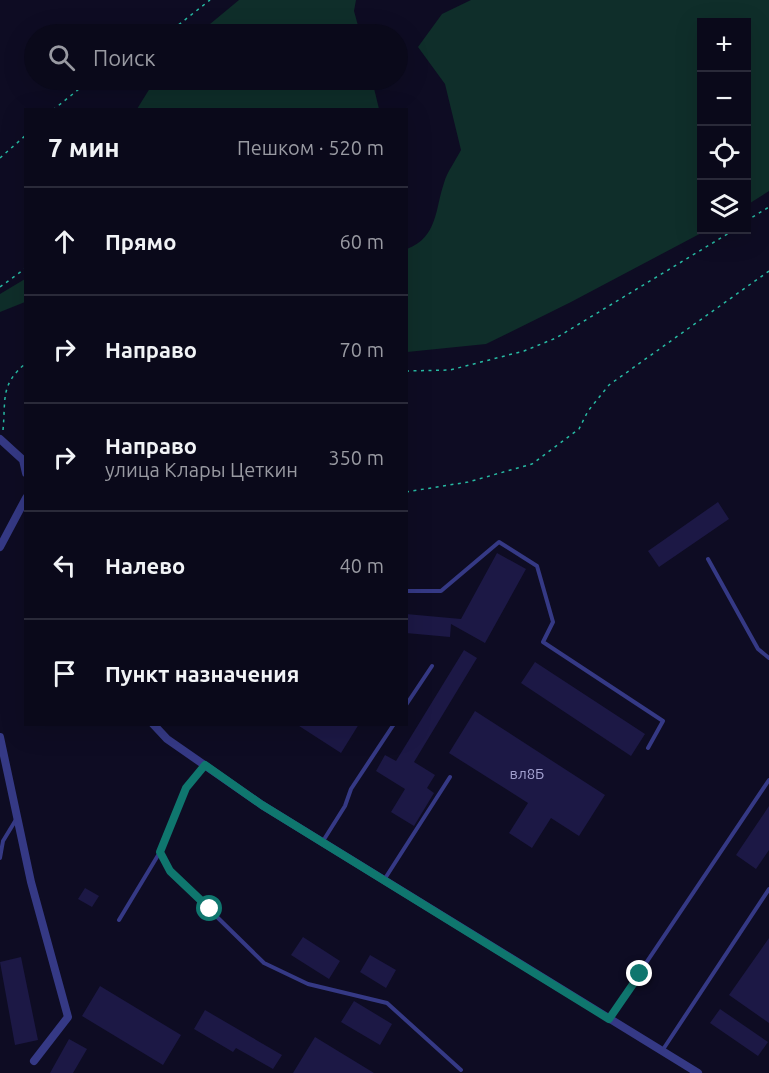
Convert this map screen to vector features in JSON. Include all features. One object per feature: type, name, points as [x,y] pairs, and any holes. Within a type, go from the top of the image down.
[{"type":"street","points":[[1,439],[23,460],[24,464]]},
{"type":"street","points":[[0,547],[24,502]]},
{"type":"street","points":[[155,726],[167,739],[322,842],[698,1073]]},
{"type":"street","points":[[0,737],[31,882],[68,1017],[34,1061]]},
{"type":"lane","points":[[408,591],[441,591],[499,542],[537,566],[553,622],[543,642],[663,721],[648,748]]},
{"type":"lane","points":[[708,559],[758,649],[769,658]]},
{"type":"lane","points":[[408,702],[432,666]]},
{"type":"lane","points":[[322,842],[345,806],[351,789],[393,726]]},
{"type":"lane","points":[[119,920],[160,852],[186,788],[205,765]]},
{"type":"lane","points":[[384,880],[450,777]]},
{"type":"lane","points":[[609,1019],[769,780]]},
{"type":"lane","points":[[0,858],[3,841],[17,818]]},
{"type":"lane","points":[[160,852],[170,871],[264,963],[308,984],[387,1003],[461,1070]]},
{"type":"lane","points":[[662,1051],[769,889]]},
{"type":"path","points":[[180,24],[210,0]]},
{"type":"path","points":[[55,108],[78,90]]},
{"type":"path","points":[[0,158],[24,137]]},
{"type":"path","points":[[751,218],[769,207]]},
{"type":"path","points":[[408,371],[450,370],[524,351],[556,338],[727,234]]},
{"type":"path","points":[[0,287],[24,269]]},
{"type":"path","points":[[408,492],[468,482],[532,464],[579,429],[588,411],[609,385],[769,271]]},
{"type":"path","points":[[1,439],[4,414],[1,396],[12,372],[24,364]]},
{"type":"green space","points":[[239,0],[356,0],[354,11],[358,24],[210,24]]},
{"type":"green space","points":[[471,0],[769,0],[769,191],[751,202],[751,18],[697,18],[697,234],[699,234],[486,344],[408,352],[408,248],[417,244],[430,230],[445,179],[461,150],[445,84],[418,47],[442,14]]},
{"type":"green space","points":[[149,90],[374,90],[379,108],[138,108]]},
{"type":"green space","points":[[24,280],[24,302],[0,312],[0,294]]},
{"type":"building","points":[[718,502],[729,519],[659,567],[648,551]]},
{"type":"building","points":[[497,553],[526,569],[485,643],[451,624],[450,637],[408,633],[408,614],[461,619]]},
{"type":"building","points":[[464,650],[477,658],[414,762],[435,775],[427,788],[434,793],[414,826],[391,812],[405,789],[376,771],[385,755],[396,761]]},
{"type":"building","points":[[535,662],[645,734],[631,756],[521,683]]},
{"type":"building","points":[[475,711],[605,795],[579,836],[551,818],[532,848],[509,833],[528,803],[449,753]]},
{"type":"building","points":[[299,726],[358,726],[341,753]]},
{"type":"building","points":[[769,806],[769,850],[756,869],[736,855]]},
{"type":"building","points":[[85,888],[99,896],[92,907],[78,899]]},
{"type":"building","points":[[303,937],[340,961],[329,979],[291,955]]},
{"type":"building","points":[[769,938],[769,1023],[729,995]]},
{"type":"building","points":[[370,955],[396,970],[386,988],[360,972]]},
{"type":"building","points":[[21,957],[38,1040],[15,1045],[0,962]]},
{"type":"building","points":[[100,986],[181,1035],[163,1065],[82,1016]]},
{"type":"building","points":[[354,1001],[392,1024],[380,1045],[341,1022]]},
{"type":"building","points":[[720,1009],[768,1042],[758,1056],[710,1023]]},
{"type":"building","points":[[205,1010],[282,1055],[273,1069],[236,1048],[233,1052],[194,1029]]},
{"type":"building","points":[[315,1037],[374,1073],[293,1073]]},
{"type":"building","points":[[69,1039],[87,1049],[73,1073],[50,1073]]},
{"type":"route","points":[[210,909],[170,871],[160,852],[186,788],[205,765],[262,805],[609,1019],[640,974]]}]
